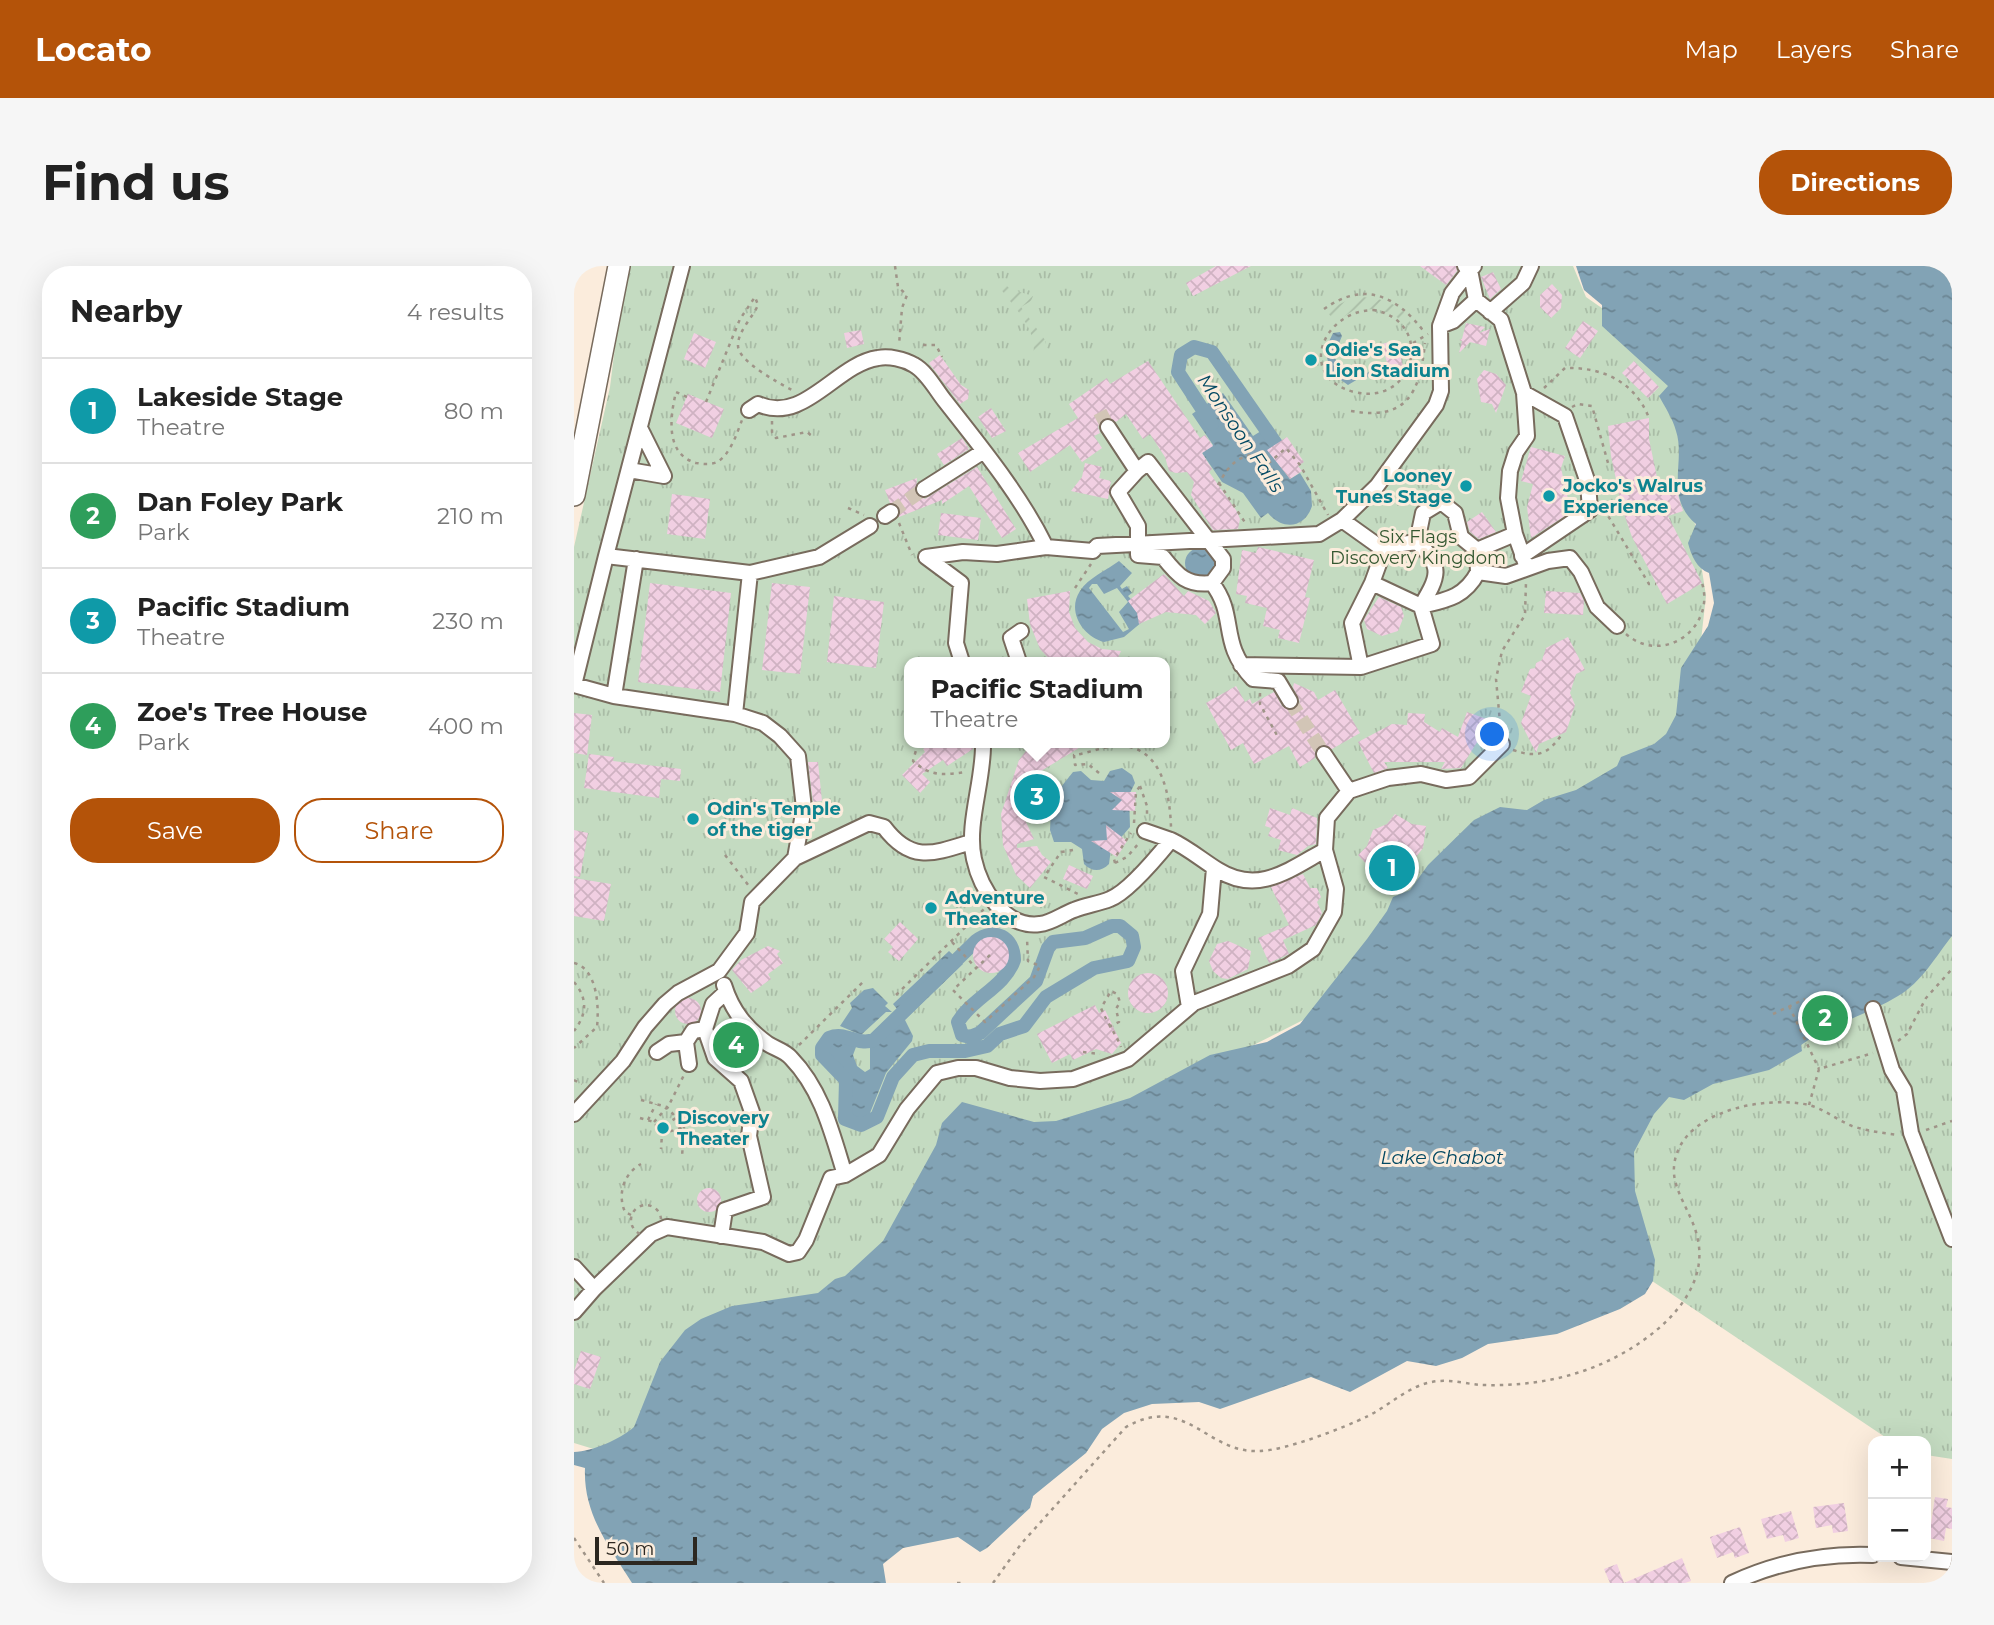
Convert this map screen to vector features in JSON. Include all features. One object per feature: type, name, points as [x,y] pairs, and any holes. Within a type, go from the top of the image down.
[{"type":"highway","points":[[574,495],[615,271]]},
{"type":"street","points":[[682,266],[574,685],[614,696],[735,714],[764,723],[798,756],[803,785],[803,819],[794,858]]},
{"type":"street","points":[[1490,312],[1523,283],[1531,266]]},
{"type":"street","points":[[1470,267],[1476,300],[1501,320],[1524,393],[1527,436],[1516,452],[1510,471],[1508,498],[1524,562]]},
{"type":"street","points":[[926,557],[962,552],[997,554],[1046,547],[1093,551],[1097,546],[1319,534],[1338,522],[1377,486],[1437,405],[1441,391],[1440,326],[1452,293],[1470,267]]},
{"type":"street","points":[[1440,326],[1453,321],[1476,300]]},
{"type":"street","points":[[749,410],[758,404],[773,410],[808,398],[869,360],[897,359],[921,370],[984,451],[1046,547]]},
{"type":"street","points":[[1478,572],[1506,576],[1590,510],[1588,483],[1566,419],[1524,393]]},
{"type":"street","points":[[1108,427],[1137,471]]},
{"type":"street","points":[[629,470],[664,476],[640,428]]},
{"type":"street","points":[[924,489],[984,451]]},
{"type":"street","points":[[1163,557],[1141,557],[1136,552],[1138,526],[1118,492],[1148,462],[1223,559],[1223,568],[1213,583]]},
{"type":"street","points":[[1372,583],[1421,606],[1456,598],[1471,585],[1478,572],[1477,550],[1461,537],[1455,513],[1441,502],[1423,513],[1418,542]]},
{"type":"street","points":[[606,556],[750,573],[819,557],[884,518]]},
{"type":"street","points":[[1338,522],[1384,550]]},
{"type":"street","points":[[1477,550],[1515,534]]},
{"type":"street","points":[[1163,542],[1163,557],[1181,579],[1202,584],[1213,583]]},
{"type":"street","points":[[1361,667],[1352,623],[1372,583],[1384,550],[1394,545],[1418,542]]},
{"type":"street","points":[[1241,665],[1361,667],[1432,644],[1421,606],[1436,579],[1433,557],[1418,542]]},
{"type":"street","points":[[926,557],[961,583],[956,643],[960,657]]},
{"type":"street","points":[[1524,562],[1570,558],[1581,572],[1597,607],[1617,626]]},
{"type":"street","points":[[614,696],[636,559]]},
{"type":"street","points":[[735,714],[750,573]]},
{"type":"street","points":[[1213,583],[1225,600],[1233,652],[1241,665],[1253,678],[1278,681],[1290,701]]},
{"type":"street","points":[[1017,657],[1011,638],[1021,631]]},
{"type":"street","points":[[574,1312],[651,1234],[667,1227],[763,1242],[789,1254],[798,1252],[806,1240],[831,1178],[845,1175],[879,1155],[907,1109],[937,1073],[957,1068],[976,1068],[1040,1081],[1073,1079],[1128,1059],[1189,1007],[1287,967],[1313,949],[1334,912],[1336,889],[1325,850],[1327,818],[1349,791],[1388,778],[1421,774],[1446,780],[1469,777],[1503,744]]},
{"type":"street","points":[[983,748],[983,770],[971,842],[979,877],[993,900],[1001,909],[1022,921],[1039,925],[1085,905],[1112,898],[1171,840]]},
{"type":"street","points":[[1324,754],[1349,791]]},
{"type":"street","points":[[574,1114],[623,1061],[645,1027],[665,1004],[678,993],[719,971],[747,933],[752,902],[794,858],[869,824],[884,827],[895,841],[911,852],[932,854],[971,842]]},
{"type":"street","points":[[1145,831],[1171,840],[1231,877],[1268,881],[1325,850]]},
{"type":"street","points":[[1189,1007],[1183,971],[1210,914],[1214,868]]},
{"type":"street","points":[[719,971],[726,992],[747,1027],[789,1055],[820,1099],[845,1175]]},
{"type":"street","points":[[722,1236],[725,1210],[763,1197],[750,1136],[752,1112],[741,1081],[715,1058],[705,1030],[713,1004],[726,992]]},
{"type":"street","points":[[1873,1009],[1885,1048],[1904,1090],[1911,1133],[1952,1239]]},
{"type":"street","points":[[657,1052],[669,1044],[685,1042],[693,1031],[705,1030]]},
{"type":"street","points":[[685,1042],[689,1062],[702,1063],[715,1058]]},
{"type":"street","points":[[574,1267],[594,1289]]},
{"type":"street","points":[[1732,1583],[1768,1567],[1847,1554],[1868,1555]]},
{"type":"street","points":[[1931,1560],[1952,1562]]},
{"type":"path","points":[[895,266],[898,287],[907,295],[902,308],[901,331]]},
{"type":"path","points":[[1324,310],[1341,298],[1371,293],[1395,303],[1426,335],[1416,389],[1409,399],[1400,408],[1387,413],[1351,411]]},
{"type":"path","points":[[706,402],[740,319],[755,297],[758,305],[737,346],[740,354],[766,377],[808,398]]},
{"type":"path","points":[[1373,310],[1385,313],[1401,324],[1410,337],[1412,349],[1408,370],[1394,387],[1384,392],[1352,391],[1336,384],[1326,374],[1321,359],[1325,338],[1334,326],[1353,313],[1373,310]]},
{"type":"path","points":[[923,345],[936,345],[942,357]]},
{"type":"path","points":[[1524,393],[1546,387],[1565,368],[1598,370],[1642,400],[1649,418]]},
{"type":"path","points":[[687,397],[676,393],[673,440],[683,456],[699,463],[717,462],[725,455],[749,410]]},
{"type":"path","points":[[1566,419],[1571,407],[1577,404],[1592,406],[1608,463],[1613,464]]},
{"type":"path","points":[[773,410],[772,432],[776,438],[807,432],[813,437]]},
{"type":"path","points":[[1254,539],[1235,503],[1219,484],[1227,466],[1244,455],[1264,453],[1269,462],[1286,448],[1338,522]]},
{"type":"path","points":[[1600,500],[1649,584],[1656,584]]},
{"type":"path","points":[[848,508],[884,518],[911,555],[926,557]]},
{"type":"path","points":[[1075,588],[1088,573],[1093,551]]},
{"type":"path","points":[[1524,562],[1525,615],[1502,651],[1496,680],[1503,744],[1533,757],[1545,754],[1562,734]]},
{"type":"path","points":[[1617,626],[1632,639],[1648,646],[1662,647],[1679,642],[1695,629],[1706,596],[1702,583]]},
{"type":"path","points":[[1259,679],[1260,704],[1279,739]]},
{"type":"path","points":[[917,748],[913,761],[934,776],[983,770]]},
{"type":"path","points":[[1099,773],[1088,764],[1076,765],[1074,755],[1112,748]]},
{"type":"path","points":[[1129,748],[1144,753],[1151,760],[1165,785],[1170,802],[1171,840]]},
{"type":"path","points":[[1115,863],[1114,859],[1133,827],[1136,792],[1140,786]]},
{"type":"path","points":[[1073,850],[1061,852],[1044,877],[1083,895]]},
{"type":"path","points":[[725,855],[758,897]]},
{"type":"path","points":[[896,995],[993,900]]},
{"type":"path","points":[[990,955],[953,990],[985,1022],[1034,977],[1040,966],[1028,961],[1022,921]]},
{"type":"path","points":[[952,942],[976,968]]},
{"type":"path","points":[[574,963],[580,964],[588,973],[598,999],[598,1015],[597,1027],[574,1048]]},
{"type":"path","points":[[1819,1069],[1885,1048],[1907,1034],[1926,998],[1952,969]]},
{"type":"path","points":[[789,1055],[864,981]]},
{"type":"path","points":[[574,982],[583,994],[586,1006],[574,1031]]},
{"type":"path","points":[[1109,1027],[1119,1023],[1116,1009],[1120,1002],[1117,994],[1111,991],[1101,1008],[1109,1027],[1117,1037]]},
{"type":"path","points":[[1773,1014],[1805,999]]},
{"type":"path","points":[[1789,1006],[1819,1069],[1809,1105]]},
{"type":"path","points":[[654,1122],[667,1107],[689,1062]]},
{"type":"path","points":[[642,1100],[667,1107],[684,1127],[682,1157]]},
{"type":"path","points":[[648,1121],[656,1104]]},
{"type":"path","points":[[993,1583],[1021,1544],[1126,1427],[1146,1416],[1162,1415],[1179,1421],[1236,1450],[1277,1450],[1371,1415],[1397,1397],[1430,1383],[1439,1381],[1522,1385],[1586,1370],[1620,1353],[1667,1323],[1688,1298],[1697,1272],[1698,1240],[1690,1211],[1675,1184],[1674,1168],[1676,1153],[1700,1123],[1732,1109],[1764,1104],[1809,1105],[1852,1126],[1899,1135]]},
{"type":"path","points":[[640,1118],[654,1122]]},
{"type":"path","points":[[658,1129],[676,1118]]},
{"type":"path","points":[[1923,1131],[1952,1121]]},
{"type":"path","points":[[654,1122],[662,1134],[661,1149]]},
{"type":"path","points":[[662,1134],[684,1127]]},
{"type":"path","points":[[631,1215],[625,1212],[621,1195],[624,1181],[633,1168],[641,1164]]},
{"type":"path","points":[[574,1538],[604,1583]]},
{"type":"path","points":[[957,1583],[963,1583]]},
{"type":"green space","name":"Six Flags Discovery Kingdom","points":[[625,266],[1573,266],[1586,297],[1682,364],[1693,512],[1706,596],[1697,676],[1679,734],[1315,1014],[1073,1136],[882,1289],[610,1454],[574,1443],[574,547],[610,387]]},
{"type":"green space","points":[[1002,281],[1010,289],[1033,296],[1031,301],[1021,307],[1045,340],[1047,349],[1031,362],[1034,351],[1030,331],[997,284]]},
{"type":"green space","points":[[1354,297],[1381,300],[1398,307],[1410,320],[1412,329],[1393,314],[1376,309],[1354,310],[1336,322],[1326,311]]},
{"type":"green space","points":[[1952,710],[1952,1459],[1931,1456],[1931,1436],[1884,1436],[1561,1220]]},
{"type":"water","name":"Lake Chabot","points":[[1576,266],[1952,266],[1952,936],[1921,977],[1906,991],[1813,1038],[1801,1045],[1802,1051],[1769,1070],[1713,1084],[1684,1100],[1669,1097],[1654,1114],[1634,1152],[1635,1191],[1655,1260],[1653,1281],[1645,1294],[1620,1309],[1557,1334],[1488,1344],[1462,1358],[1436,1366],[1407,1361],[1350,1392],[1311,1377],[1220,1409],[1199,1402],[1152,1404],[1124,1413],[1102,1429],[1086,1453],[1033,1496],[1030,1508],[987,1548],[980,1552],[958,1537],[903,1548],[883,1564],[886,1583],[632,1583],[599,1529],[588,1500],[585,1468],[574,1465],[574,1452],[606,1444],[634,1427],[660,1362],[685,1330],[701,1319],[732,1306],[818,1293],[835,1279],[845,1276],[883,1241],[936,1145],[942,1123],[962,1102],[1034,1122],[1056,1121],[1130,1098],[1210,1055],[1267,1042],[1300,1024],[1367,939],[1387,911],[1393,897],[1410,890],[1428,865],[1474,820],[1500,807],[1527,810],[1544,800],[1576,790],[1617,766],[1621,757],[1654,744],[1666,734],[1676,715],[1681,668],[1708,626],[1714,603],[1709,573],[1695,561],[1688,543],[1696,524],[1686,513],[1678,491],[1679,454],[1676,431],[1659,396],[1668,386],[1602,326],[1602,305],[1584,290]]},
{"type":"water","points":[[1340,332],[1342,336],[1334,355],[1339,369],[1351,378],[1385,367],[1387,374],[1358,379],[1348,385],[1331,373],[1325,350],[1333,333]]},
{"type":"water","points":[[1223,393],[1253,436],[1261,431],[1272,447],[1268,450],[1290,479],[1300,473],[1311,491],[1312,506],[1299,523],[1280,523],[1268,513],[1261,518],[1243,493],[1222,482],[1202,453],[1213,445],[1192,414]]},
{"type":"water","points":[[1200,548],[1211,552],[1215,563],[1211,574],[1200,578],[1189,574],[1185,563],[1189,552]]},
{"type":"water","points":[[1119,561],[1132,573],[1120,586],[1122,589],[1127,586],[1132,593],[1128,596],[1148,617],[1124,637],[1104,642],[1090,635],[1079,622],[1076,599],[1083,586]],"holes":[[[1092,584],[1097,584],[1104,594],[1117,588],[1128,602],[1119,612],[1129,629],[1123,632],[1089,588]]]},
{"type":"water","points":[[1122,768],[1132,775],[1135,783],[1129,795],[1130,827],[1111,849],[1109,864],[1100,870],[1093,870],[1084,864],[1082,849],[1071,842],[1054,842],[1050,830],[1051,809],[1041,804],[1044,794],[1053,797],[1073,772],[1081,771],[1091,780],[1104,781],[1110,771]]},
{"type":"water","points":[[949,951],[963,964],[905,1020],[913,1036],[912,1041],[886,1073],[870,1113],[866,1117],[853,1117],[848,1112],[850,1082],[827,1054],[831,1041],[839,1039],[856,1047],[853,1055],[857,1066],[865,1072],[870,1069],[870,1035],[897,1009],[893,1004]]},
{"type":"water","points":[[873,988],[888,1003],[885,1006],[892,1012],[886,1012],[861,1035],[840,1026],[852,1008],[850,1003],[864,990]]},
{"type":"building","points":[[1216,266],[1251,266],[1193,296],[1186,283]]},
{"type":"building","points":[[1420,266],[1456,266],[1457,271],[1446,285]]},
{"type":"building","points":[[1493,272],[1501,289],[1490,299],[1481,277]]},
{"type":"building","points":[[1552,284],[1562,295],[1561,308],[1551,318],[1540,307],[1540,295]]},
{"type":"building","points":[[1583,321],[1598,331],[1580,358],[1565,348]]},
{"type":"building","points":[[1466,323],[1485,327],[1479,333],[1490,329],[1486,346],[1470,342],[1459,353],[1462,341],[1459,340],[1462,339]]},
{"type":"building","points":[[861,330],[864,344],[847,348],[844,333]]},
{"type":"building","points":[[694,333],[716,342],[705,368],[684,359]]},
{"type":"building","points":[[1396,340],[1403,366],[1389,370],[1382,344]]},
{"type":"building","points":[[940,355],[961,385],[969,390],[968,399],[960,404],[929,363]]},
{"type":"building","points":[[1148,361],[1200,438],[1205,435],[1213,446],[1202,453],[1212,469],[1209,472],[1236,510],[1240,519],[1238,529],[1213,530],[1191,495],[1194,482],[1187,472],[1169,471],[1165,457],[1150,434],[1143,439],[1126,414],[1116,422],[1108,417],[1102,419],[1098,427],[1100,433],[1094,436],[1102,448],[1082,462],[1070,445],[1030,472],[1018,453],[1078,418],[1069,404],[1107,378],[1110,384]]},
{"type":"building","points":[[1634,361],[1659,387],[1648,398],[1622,373]]},
{"type":"building","points":[[1484,370],[1496,374],[1506,385],[1496,413],[1492,404],[1481,402],[1477,379]]},
{"type":"building","points":[[688,394],[724,409],[712,438],[676,423]]},
{"type":"building","points":[[991,408],[1006,431],[992,438],[978,417]]},
{"type":"building","points":[[1649,418],[1649,439],[1660,492],[1675,486],[1683,511],[1668,516],[1702,583],[1667,604],[1632,537],[1622,508],[1608,426]]},
{"type":"building","name":"Monsoon Falls","points":[[1287,437],[1304,462],[1298,466],[1302,471],[1290,479],[1267,450]]},
{"type":"building","points":[[962,438],[969,449],[944,465],[937,454]]},
{"type":"building","name":"Jocko's Walrus Experience","points":[[1531,447],[1565,456],[1561,468],[1571,512],[1531,538],[1527,507],[1533,484],[1521,481]]},
{"type":"building","points":[[1085,463],[1102,467],[1099,478],[1111,481],[1108,499],[1071,491],[1082,477]]},
{"type":"building","points":[[977,467],[1016,529],[1002,538],[969,486],[942,504],[942,500],[899,517],[899,507],[890,503],[885,490],[917,478],[916,494],[925,499]]},
{"type":"building","points":[[672,494],[710,499],[705,539],[667,534]]},
{"type":"building","points":[[1482,512],[1496,532],[1479,539],[1470,532],[1467,522]]},
{"type":"building","points":[[941,513],[981,518],[978,540],[938,535]]},
{"type":"building","points":[[1258,547],[1314,560],[1305,597],[1310,598],[1299,643],[1278,638],[1280,630],[1263,626],[1267,608],[1245,603],[1247,596],[1236,594],[1242,550],[1256,553]]},
{"type":"building","points":[[1164,574],[1184,596],[1188,591],[1209,601],[1216,613],[1205,624],[1196,615],[1166,612],[1139,624],[1137,613],[1128,601]]},
{"type":"building","points":[[650,583],[731,593],[720,692],[638,682]]},
{"type":"building","points":[[772,583],[810,587],[800,674],[762,670]]},
{"type":"building","points":[[1070,591],[1069,612],[1075,628],[1088,642],[1102,649],[1121,651],[1118,657],[1047,657],[1040,649],[1030,624],[1027,599]]},
{"type":"building","points":[[1546,591],[1580,593],[1584,601],[1583,615],[1544,613]]},
{"type":"building","points":[[834,596],[884,602],[876,668],[827,662]]},
{"type":"building","points":[[1379,597],[1401,607],[1404,616],[1398,631],[1382,636],[1367,629],[1364,620]]},
{"type":"building","points":[[1568,637],[1585,670],[1576,674],[1570,693],[1575,705],[1566,732],[1539,744],[1536,753],[1521,723],[1531,696],[1521,692],[1530,669],[1535,668],[1536,663],[1542,660],[1546,648]]},
{"type":"building","points":[[1294,683],[1314,692],[1318,700],[1335,690],[1360,733],[1332,749],[1319,746],[1315,750],[1315,758],[1300,767],[1289,746],[1254,764],[1243,743],[1231,750],[1206,703],[1236,686],[1245,702],[1250,699],[1252,704],[1274,692],[1282,706],[1291,711],[1300,702],[1293,687]]},
{"type":"building","points":[[1467,712],[1495,722],[1487,742],[1479,739],[1461,768],[1441,769],[1445,762],[1384,762],[1388,768],[1374,773],[1358,742],[1392,724],[1407,725],[1408,713],[1425,714],[1424,722],[1440,732],[1442,728],[1458,737]]},
{"type":"building","points":[[574,713],[592,715],[587,755],[574,753]]},
{"type":"building","points":[[973,748],[947,766],[943,760],[922,774],[930,782],[920,793],[902,775],[925,752],[923,749]]},
{"type":"building","points":[[1028,748],[1079,748],[1041,771],[1048,773],[1032,822],[1025,820],[1034,839],[1017,844],[1017,848],[1037,846],[1042,855],[1051,862],[1030,888],[1016,875],[1003,845],[1001,814],[1019,760]]},
{"type":"building","points":[[589,754],[614,757],[613,761],[681,769],[680,781],[661,779],[659,798],[584,788]]},
{"type":"building","points":[[808,762],[818,762],[822,801],[813,802]]},
{"type":"building","points":[[1110,792],[1136,792],[1135,811],[1112,810],[1122,800]]},
{"type":"building","points":[[1270,808],[1290,815],[1292,808],[1317,818],[1316,844],[1308,846],[1297,855],[1278,850],[1281,840],[1268,836],[1271,828],[1265,826]]},
{"type":"building","points":[[1395,814],[1412,824],[1426,826],[1423,848],[1400,877],[1374,882],[1370,868],[1358,855],[1367,846],[1373,830],[1387,824]]},
{"type":"building","points":[[1106,825],[1127,841],[1117,857],[1091,841],[1107,840]]},
{"type":"building","points":[[574,830],[588,833],[580,877],[574,876]]},
{"type":"building","points":[[1069,865],[1093,876],[1087,889],[1063,879]]},
{"type":"building","points":[[1303,874],[1310,888],[1317,888],[1321,897],[1317,902],[1322,913],[1316,925],[1283,940],[1289,954],[1269,963],[1258,938],[1289,925],[1271,887]]},
{"type":"building","points":[[574,878],[611,884],[604,921],[574,916]]},
{"type":"building","points":[[900,922],[918,939],[899,961],[888,952],[893,947],[884,939]]},
{"type":"building","points":[[991,937],[1004,942],[1009,955],[1004,968],[991,973],[978,968],[973,955],[978,942]]},
{"type":"building","points":[[1228,941],[1251,951],[1248,969],[1228,979],[1221,978],[1213,971],[1209,961],[1217,944]]},
{"type":"building","points":[[768,946],[780,951],[777,954],[783,963],[768,974],[771,979],[751,993],[732,970],[741,960]]},
{"type":"building","points":[[1148,973],[1156,974],[1162,979],[1167,985],[1167,1001],[1162,1007],[1156,1012],[1148,1013],[1140,1012],[1134,1007],[1129,1001],[1128,993],[1129,985],[1134,979],[1140,974]]},
{"type":"building","points":[[688,998],[697,1002],[701,1011],[697,1020],[688,1024],[679,1020],[675,1011],[679,1002]]},
{"type":"building","points":[[1095,1005],[1099,1013],[1105,1010],[1121,1043],[1112,1054],[1096,1049],[1073,1060],[1070,1054],[1052,1063],[1037,1034]]},
{"type":"building","points":[[709,1188],[717,1192],[721,1200],[717,1208],[709,1212],[701,1208],[697,1200],[701,1192]]},
{"type":"building","points":[[581,1351],[601,1357],[590,1389],[574,1384],[574,1371]]},
{"type":"building","points":[[1935,1497],[1948,1499],[1946,1507],[1952,1508],[1952,1529],[1946,1528],[1944,1541],[1931,1538]]},
{"type":"building","points":[[1844,1503],[1848,1531],[1833,1533],[1832,1525],[1816,1528],[1813,1507]]},
{"type":"building","points":[[1791,1511],[1799,1538],[1785,1542],[1783,1535],[1767,1539],[1761,1519]]},
{"type":"building","points":[[1740,1527],[1749,1553],[1735,1558],[1733,1552],[1717,1558],[1710,1537]]},
{"type":"building","points":[[1682,1558],[1691,1581],[1685,1583],[1624,1583]]},
{"type":"building","points":[[1617,1564],[1624,1583],[1610,1583],[1604,1569]]},
{"type":"waterway","name":"Monsoon Falls","points":[[1212,424],[1178,372],[1181,355],[1194,347],[1212,352],[1276,444]]},
{"type":"waterway","points":[[1112,926],[1120,926],[1132,936],[1134,947],[1128,961],[1094,968],[1046,997],[1024,1026],[1000,1034],[987,1046],[965,1051],[929,1051],[913,1055],[893,1077],[877,1117],[861,1125],[845,1119],[846,1080],[822,1055],[822,1048],[829,1038],[841,1036],[862,1041],[874,1040],[976,941],[996,935],[1011,945],[1014,960],[1003,978],[971,1006],[958,1022],[962,1035],[970,1037],[980,1033],[1036,981],[1048,948],[1053,942],[1085,938],[1112,926]]},
{"type":"tunnel","points":[[1100,412],[1108,427]]},
{"type":"tunnel","points":[[891,512],[924,489]]},
{"type":"tunnel","points":[[1290,701],[1324,754]]},
{"type":"place","name":"Odie's Sea Lion Stadium","points":[[1311,360]]},
{"type":"place","name":"Looney Tunes Stage","points":[[1466,486]]},
{"type":"place","name":"Jocko's Walrus Experience","points":[[1549,496]]},
{"type":"place","name":"Pacific Stadium","points":[[1037,797]]},
{"type":"place","name":"Odin's Temple of the tiger","points":[[693,819]]},
{"type":"place","name":"Lakeside Stage","points":[[1392,868]]},
{"type":"place","name":"Adventure Theater","points":[[931,908]]},
{"type":"place","name":"Dan Foley Park","points":[[1825,1018]]},
{"type":"place","name":"Zoe's Tree House","points":[[736,1045]]},
{"type":"place","name":"Discovery Theater","points":[[663,1128]]}]
